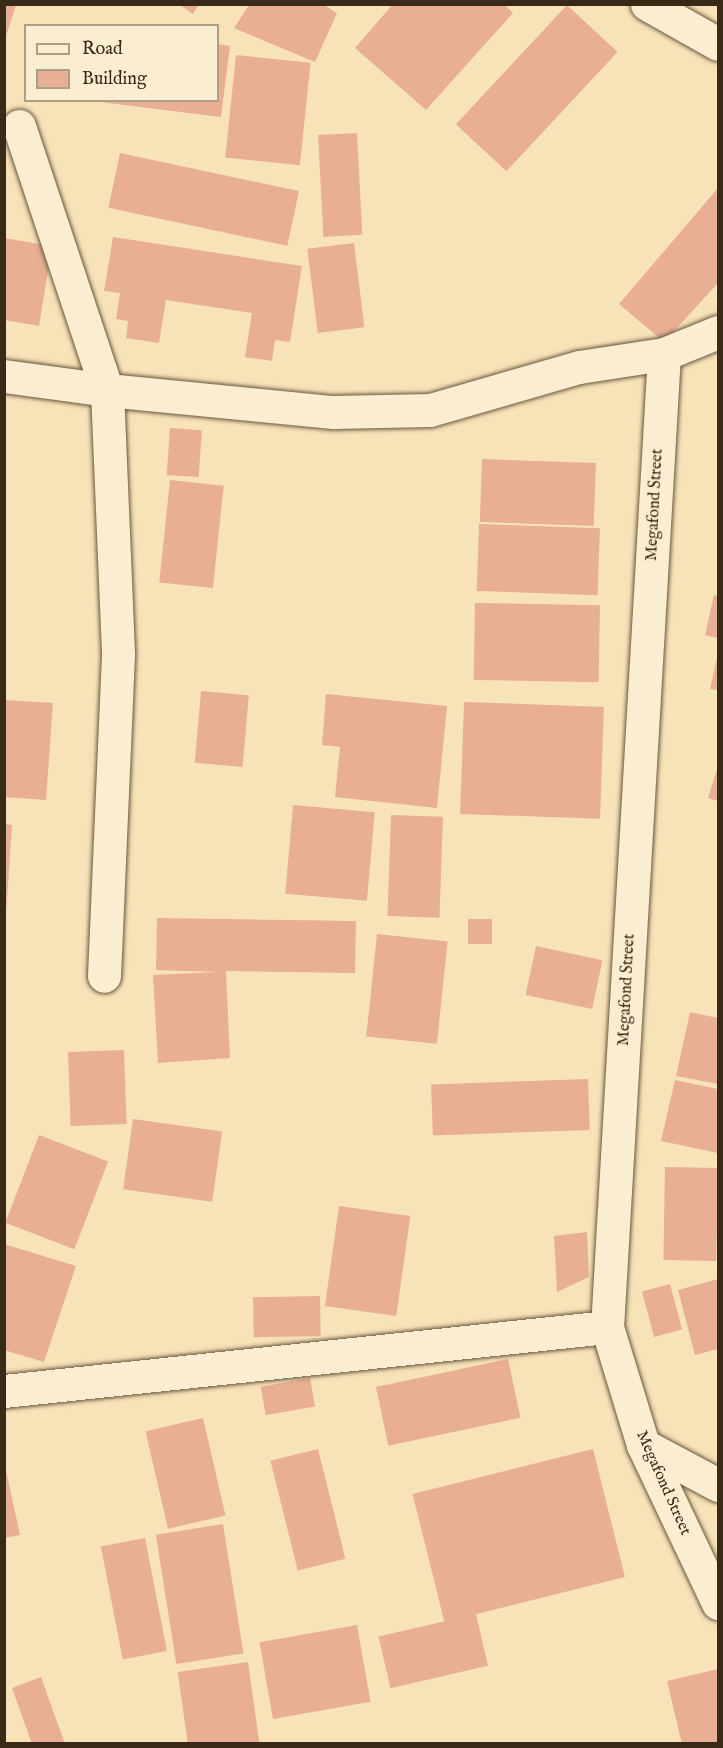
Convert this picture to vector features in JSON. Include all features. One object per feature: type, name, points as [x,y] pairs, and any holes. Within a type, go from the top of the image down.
[{"type":"street","points":[[647,4],[718,44]]},
{"type":"street","points":[[19,126],[107,390],[118,655],[104,976]]},
{"type":"street","points":[[4,376],[107,390],[333,412],[430,410],[579,367],[664,354],[718,332]]},
{"type":"street","name":"Megafond Street","points":[[664,354],[607,1327],[643,1445],[718,1603]]},
{"type":"street","points":[[4,1391],[607,1327]]},
{"type":"street","points":[[643,1445],[718,1485]]},
{"type":"building","points":[[178,4],[199,4],[193,14]]},
{"type":"building","points":[[393,4],[504,4],[513,13],[426,110],[355,48]]},
{"type":"building","points":[[4,5],[16,5],[5,39],[4,39]]},
{"type":"building","points":[[249,5],[324,5],[337,13],[315,62],[234,28]]},
{"type":"building","points":[[567,5],[617,52],[506,171],[456,124]]},
{"type":"building","points":[[219,44],[230,46],[221,117],[100,102],[219,102]]},
{"type":"building","points":[[236,55],[311,63],[300,165],[225,157]]},
{"type":"building","points":[[357,133],[362,235],[323,237],[318,135]]},
{"type":"building","points":[[120,153],[299,191],[287,246],[108,208]]},
{"type":"building","points":[[718,188],[718,283],[664,342],[619,304]]},
{"type":"building","points":[[113,237],[302,266],[290,342],[275,340],[272,361],[245,357],[252,313],[166,300],[159,343],[126,338],[128,321],[116,319],[120,293],[104,291]]},
{"type":"building","points":[[4,238],[52,246],[39,326],[4,320]]},
{"type":"building","points":[[354,243],[364,327],[318,333],[307,249]]},
{"type":"building","points":[[170,428],[202,430],[199,477],[167,475]]},
{"type":"building","points":[[482,459],[596,463],[594,526],[480,522]]},
{"type":"building","points":[[170,480],[224,486],[213,588],[159,582]]},
{"type":"building","points":[[479,524],[600,528],[598,595],[477,591]]},
{"type":"building","points":[[714,595],[718,596],[718,638],[705,635]]},
{"type":"building","points":[[475,603],[600,605],[599,682],[474,680]]},
{"type":"building","points":[[718,654],[718,690],[710,689]]},
{"type":"building","points":[[201,691],[249,695],[243,767],[195,763]]},
{"type":"building","points":[[326,694],[447,706],[437,808],[335,797],[340,747],[322,745]]},
{"type":"building","points":[[4,700],[53,703],[46,800],[4,797]]},
{"type":"building","points":[[464,702],[604,707],[600,819],[460,814]]},
{"type":"building","points":[[718,766],[718,801],[708,798]]},
{"type":"building","points":[[293,805],[375,812],[367,901],[285,894]]},
{"type":"building","points":[[391,815],[443,817],[439,918],[387,916]]},
{"type":"building","points":[[5,824],[12,825],[6,914],[5,913]]},
{"type":"building","points":[[157,918],[356,921],[355,973],[226,971],[230,1058],[158,1063],[153,975],[218,972],[156,970]]},
{"type":"building","points":[[468,919],[492,919],[492,944],[468,944]]},
{"type":"building","points":[[377,934],[448,941],[437,1044],[366,1036]]},
{"type":"building","points":[[536,946],[603,960],[592,1009],[526,995]]},
{"type":"building","points":[[690,1012],[718,1018],[718,1084],[676,1076]]},
{"type":"building","points":[[124,1050],[127,1124],[71,1126],[68,1052]]},
{"type":"building","points":[[588,1079],[590,1130],[433,1135],[431,1084]]},
{"type":"building","points":[[675,1080],[718,1089],[718,1153],[661,1141]]},
{"type":"building","points":[[133,1119],[222,1132],[212,1202],[123,1189]]},
{"type":"building","points":[[39,1135],[108,1162],[74,1249],[5,1223]]},
{"type":"building","points":[[665,1167],[718,1168],[716,1261],[663,1260]]},
{"type":"building","points":[[339,1206],[410,1216],[396,1316],[325,1306]]},
{"type":"building","points":[[587,1232],[589,1277],[557,1292],[554,1236]]},
{"type":"building","points":[[4,1244],[76,1266],[44,1362],[4,1350]]},
{"type":"building","points":[[718,1279],[718,1349],[695,1355],[678,1290]]},
{"type":"building","points":[[670,1284],[682,1329],[654,1337],[642,1292]]},
{"type":"building","points":[[320,1296],[321,1336],[254,1337],[253,1297]]},
{"type":"building","points":[[508,1359],[520,1418],[388,1446],[376,1387]]},
{"type":"building","points":[[310,1378],[315,1407],[266,1415],[261,1387]]},
{"type":"building","points":[[203,1418],[225,1515],[168,1529],[146,1431]]},
{"type":"building","points":[[318,1449],[345,1559],[298,1570],[270,1461]]},
{"type":"building","points":[[593,1449],[625,1577],[444,1622],[413,1494]]},
{"type":"building","points":[[4,1461],[20,1535],[4,1538]]},
{"type":"building","points":[[223,1524],[243,1653],[176,1664],[156,1535]]},
{"type":"building","points":[[145,1538],[167,1651],[123,1659],[101,1547]]},
{"type":"building","points":[[476,1614],[488,1666],[390,1688],[379,1636]]},
{"type":"building","points":[[357,1625],[371,1702],[273,1719],[260,1642]]},
{"type":"building","points":[[248,1662],[260,1744],[188,1744],[178,1672]]},
{"type":"building","points":[[718,1669],[718,1744],[682,1744],[667,1681]]},
{"type":"building","points":[[41,1677],[65,1744],[32,1744],[12,1688]]}]
